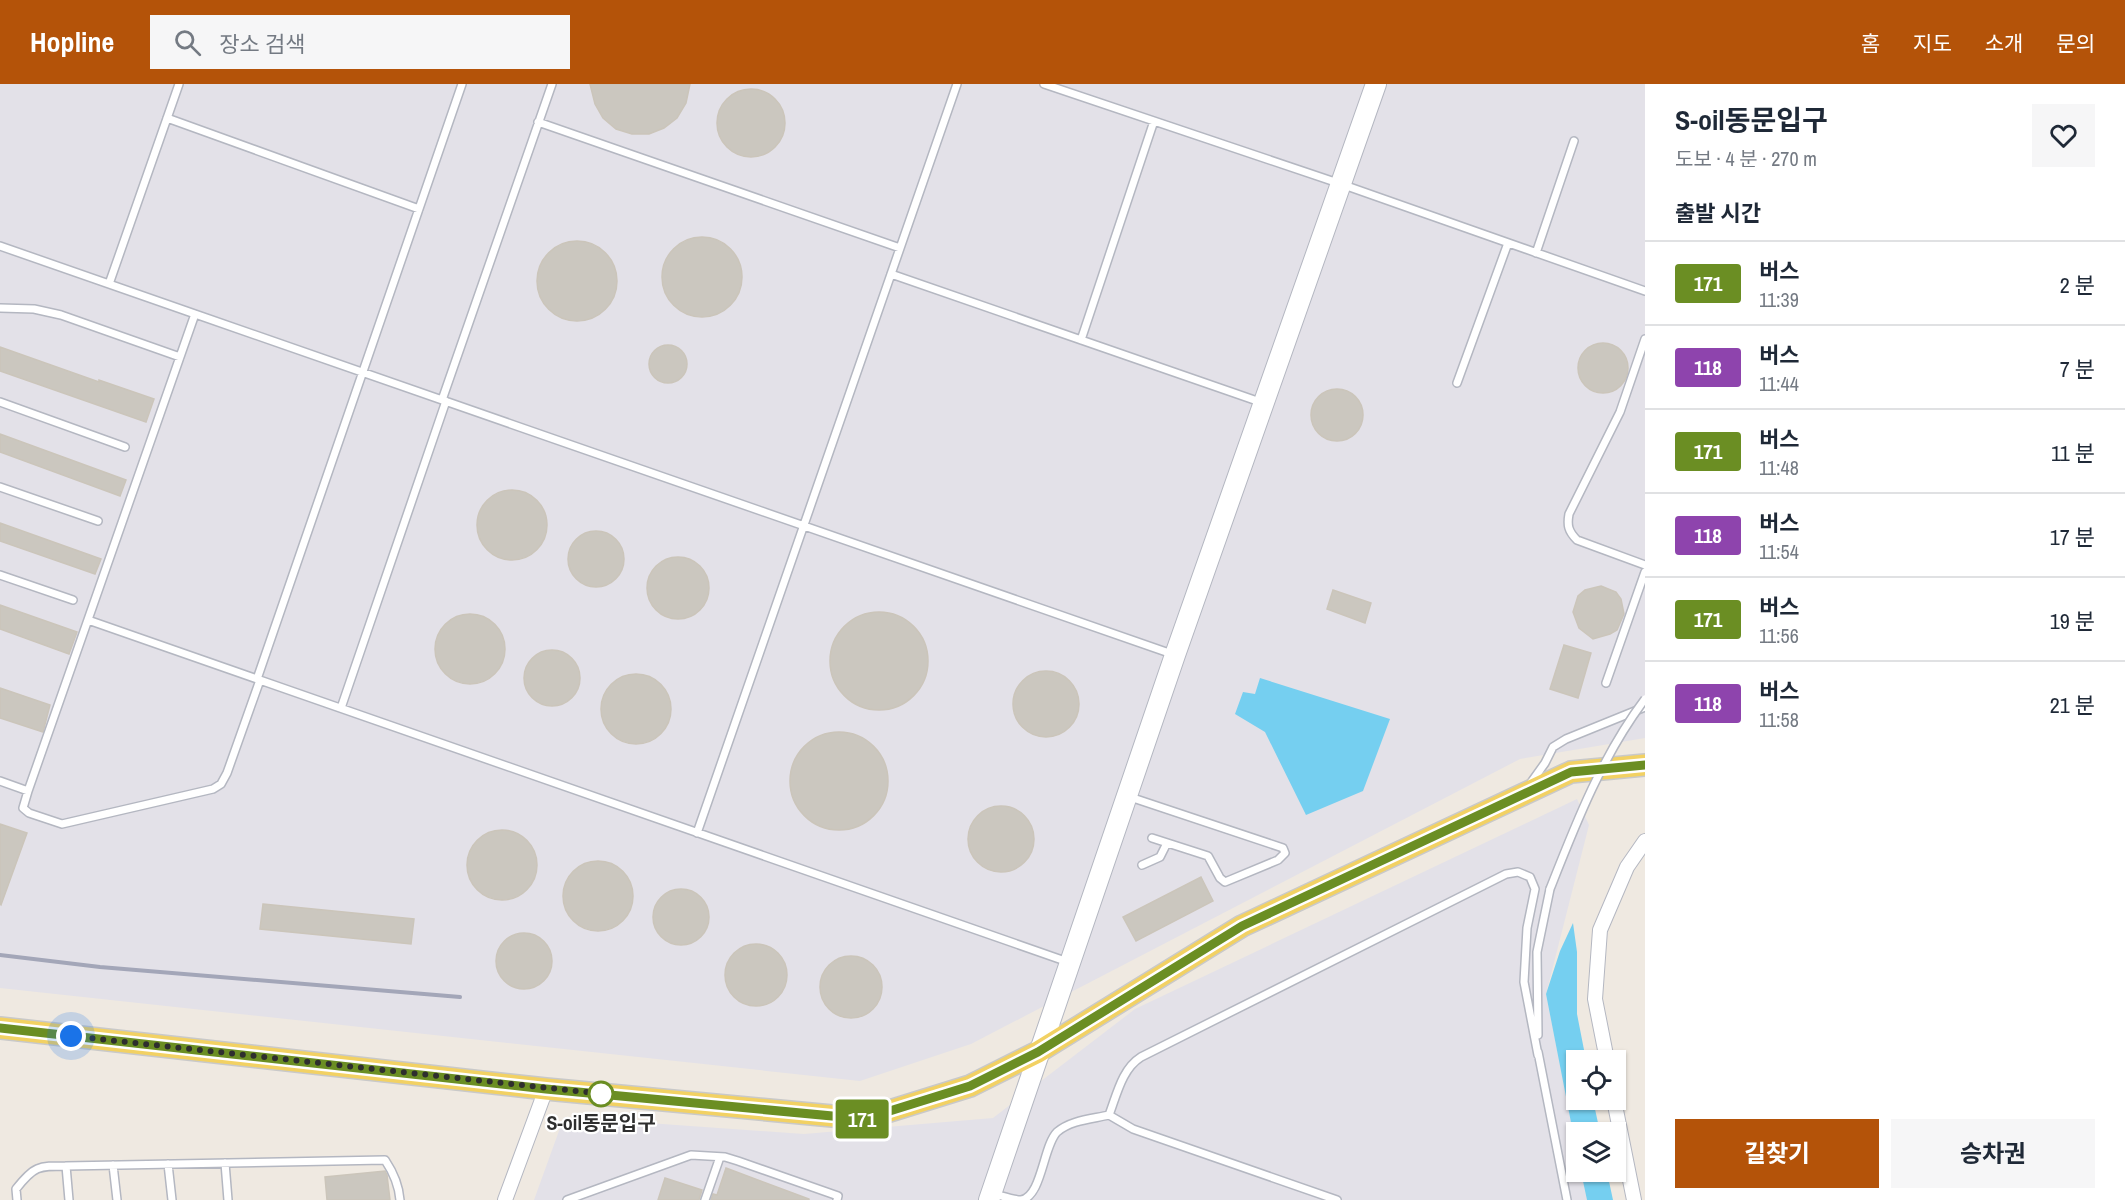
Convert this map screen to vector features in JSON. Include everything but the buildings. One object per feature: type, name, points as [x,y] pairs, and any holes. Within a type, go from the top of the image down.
[{"type":"main road","points":[[990,1197],[1175,655],[1376,84]]},
{"type":"main road","points":[[0,1028],[546,1089],[864,1119],[970,1086],[1038,1052],[1242,926],[1571,772],[1645,765]]},
{"type":"street","points":[[1604,1050],[1594,999],[1600,930],[1627,867],[1645,841]]},
{"type":"street","points":[[505,1200],[546,1089]]},
{"type":"street","points":[[1616,1110],[1634,1200]]},
{"type":"lane","points":[[109,284],[179,84]]},
{"type":"lane","points":[[195,314],[22,808],[29,813],[62,824],[213,789],[221,784],[462,84]]},
{"type":"lane","points":[[341,708],[552,84]]},
{"type":"lane","points":[[698,833],[957,84]]},
{"type":"lane","points":[[1044,84],[1341,184],[1645,291]]},
{"type":"lane","points":[[167,118],[419,209]]},
{"type":"lane","points":[[1081,340],[1154,121]]},
{"type":"lane","points":[[538,122],[900,248]]},
{"type":"lane","points":[[1536,253],[1574,141]]},
{"type":"lane","points":[[1457,383],[1508,243]]},
{"type":"lane","points":[[0,246],[1175,655]]},
{"type":"lane","points":[[891,274],[1264,404]]},
{"type":"lane","points":[[0,308],[34,309],[61,315],[180,357]]},
{"type":"lane","points":[[1645,339],[1620,412],[1569,514],[1567,523],[1570,533],[1576,540],[1645,565]]},
{"type":"lane","points":[[0,402],[125,447]]},
{"type":"lane","points":[[0,487],[98,521]]},
{"type":"lane","points":[[1606,683],[1645,572]]},
{"type":"lane","points":[[0,575],[73,600]]},
{"type":"lane","points":[[88,620],[1070,963]]},
{"type":"lane","points":[[1538,1055],[1537,952],[1550,889],[1581,808],[1629,720],[1645,699]]},
{"type":"lane","points":[[1522,795],[1545,763],[1553,747],[1566,739],[1645,707]]},
{"type":"lane","points":[[0,781],[28,791]]},
{"type":"lane","points":[[1127,796],[1283,848],[1285,853],[1278,860],[1225,882],[1220,878],[1208,856],[1152,838]]},
{"type":"lane","points":[[1142,865],[1160,857],[1167,843]]},
{"type":"lane","points":[[1109,1115],[1126,1073],[1132,1063],[1141,1057],[1506,874],[1518,872],[1530,877],[1535,889],[1527,928],[1524,982],[1567,1200]]},
{"type":"lane","points":[[990,1197],[1022,1200],[1030,1195],[1035,1187],[1051,1140],[1058,1132],[1077,1122],[1109,1115],[1133,1129],[1337,1200]]},
{"type":"lane","points":[[567,1200],[692,1155],[738,1161],[838,1196],[837,1200]]},
{"type":"lane","points":[[705,1200],[720,1157]]},
{"type":"lane","points":[[17,1200],[16,1189],[28,1174],[41,1166],[385,1160],[399,1192],[400,1200]]},
{"type":"lane","points":[[225,1163],[228,1200]]},
{"type":"lane","points":[[168,1164],[172,1200]]},
{"type":"lane","points":[[113,1165],[117,1200]]},
{"type":"lane","points":[[66,1166],[69,1200]]},
{"type":"shaded area","points":[[0,84],[1645,84],[1645,738],[1520,759],[971,1044],[860,1081],[0,988]]},
{"type":"shaded area","points":[[1577,799],[1589,825],[1546,994],[1566,1096],[1566,1110],[1569,1110],[1571,1122],[1566,1122],[1566,1182],[1583,1182],[1587,1200],[534,1200],[564,1117],[804,1134],[993,1118],[1135,1009]]},
{"type":"water","points":[[1260,678],[1390,719],[1363,791],[1306,815],[1265,732],[1235,714],[1243,692],[1255,694]]},
{"type":"water","points":[[1573,923],[1577,952],[1577,1014],[1584,1050],[1566,1050],[1566,1097],[1546,994],[1560,951]]},
{"type":"water","points":[[1569,1110],[1595,1110],[1598,1122],[1571,1122]]},
{"type":"water","points":[[1583,1182],[1609,1182],[1613,1200],[1587,1200]]},
{"type":"railway","points":[[0,955],[100,967],[460,997]]},
{"type":"bus line","name":"171","points":[[0,1028],[546,1089],[864,1119],[970,1086],[1038,1052],[1242,926],[1571,772],[1645,765]]},
{"type":"place","name":"S-oil동문입구","points":[[601,1094]]},
{"type":"route","points":[[71,1036],[604,1094],[601,1094]]}]
